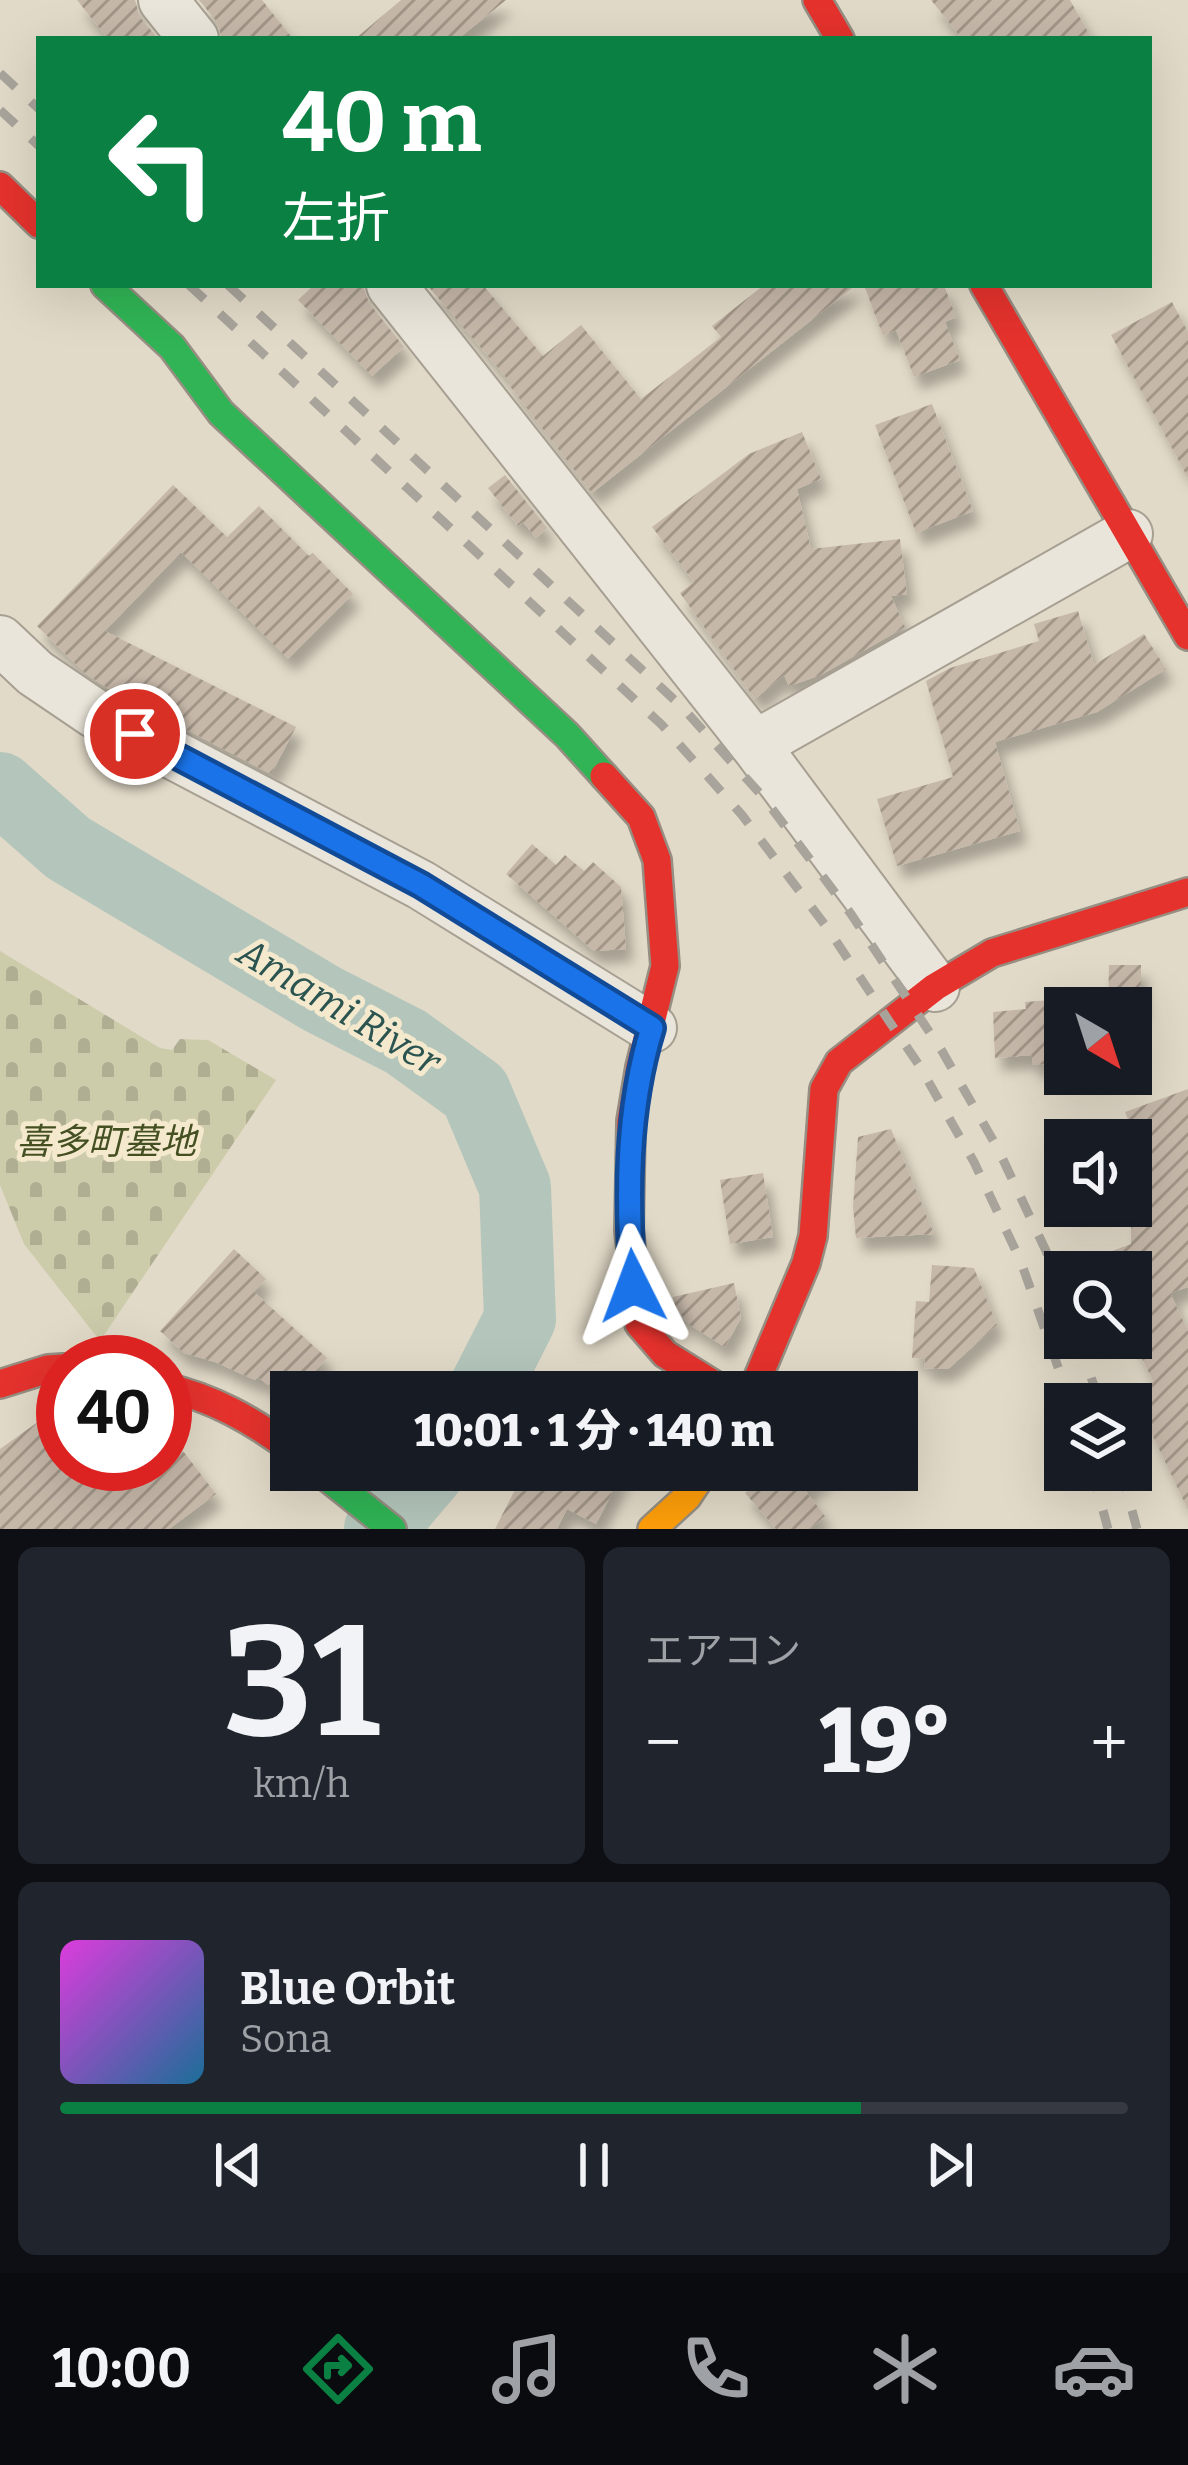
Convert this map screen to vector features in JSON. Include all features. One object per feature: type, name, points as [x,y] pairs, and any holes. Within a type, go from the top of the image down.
[{"type":"main road","points":[[817,0],[838,36]]},
{"type":"main road","points":[[0,186],[36,221]]},
{"type":"main road","points":[[108,288],[172,347],[221,413],[567,735],[641,817],[657,860],[665,966],[631,1121],[633,1286],[639,1324],[665,1354],[692,1371]]},
{"type":"main road","points":[[986,288],[1188,636]]},
{"type":"main road","points":[[761,1371],[806,1263],[824,1089],[839,1062],[935,987],[992,953],[1188,892]]},
{"type":"main road","points":[[0,1384],[36,1373]]},
{"type":"main road","points":[[192,1393],[270,1433]]},
{"type":"main road","points":[[344,1491],[392,1529]]},
{"type":"main road","points":[[659,1526],[691,1491]]},
{"type":"street","points":[[163,0],[192,36]]},
{"type":"street","points":[[393,288],[755,745],[935,987]]},
{"type":"street","points":[[755,745],[1129,534]]},
{"type":"street","points":[[0,640],[35,673],[94,713],[421,885],[652,1028]]},
{"type":"green space","name":"喜多町墓地","points":[[0,951],[160,1048],[172,1050],[180,1039],[208,1040],[276,1080],[104,1335],[95,1335],[24,1244],[0,1185]]},
{"type":"building","points":[[77,0],[135,0],[140,17],[156,36],[106,36]]},
{"type":"building","points":[[199,0],[262,0],[291,36],[221,36],[217,22]]},
{"type":"building","points":[[401,0],[506,0],[462,36],[359,36]]},
{"type":"building","points":[[931,0],[1070,0],[1090,36],[960,36]]},
{"type":"building","points":[[311,288],[364,288],[369,303],[404,347],[372,376],[298,300]]},
{"type":"building","points":[[430,288],[486,288],[543,356],[581,325],[641,399],[721,337],[712,326],[760,288],[852,288],[592,493],[511,383]]},
{"type":"building","points":[[865,288],[945,288],[956,317],[945,322],[960,360],[914,377],[896,330],[883,336]]},
{"type":"building","points":[[1172,302],[1188,332],[1188,478],[1111,335]]},
{"type":"building","points":[[932,404],[973,511],[916,533],[875,425]]},
{"type":"building","points":[[802,432],[821,479],[797,489],[811,549],[900,539],[907,594],[891,596],[905,627],[821,675],[789,686],[784,675],[755,699],[680,593],[694,582],[652,527],[749,454]]},
{"type":"building","points":[[505,475],[547,528],[536,538],[523,522],[518,526],[488,488]]},
{"type":"building","points":[[173,485],[227,537],[259,506],[353,594],[288,659],[181,552],[105,631],[296,727],[271,774],[109,689],[85,673],[37,626]]},
{"type":"building","points":[[1078,611],[1094,665],[1144,634],[1166,669],[1097,712],[995,742],[1020,831],[897,866],[877,799],[953,777],[926,681],[950,668],[1039,641],[1034,624]]},
{"type":"building","points":[[532,844],[556,865],[565,855],[584,871],[593,862],[621,887],[626,949],[594,951],[506,874]]},
{"type":"building","points":[[1109,965],[1141,965],[1141,987],[1108,987]]},
{"type":"building","points":[[1044,1001],[1044,1064],[1033,1065],[1032,1055],[995,1058],[993,1012],[1026,1009],[1025,1002]]},
{"type":"building","points":[[1188,1089],[1188,1287],[1170,1293],[1188,1331],[1188,1510],[1152,1434],[1149,1383],[1153,1381],[1142,1359],[1152,1359],[1152,1251],[1112,1251],[1131,1244],[1131,1227],[1152,1227],[1152,1119],[1128,1119],[1125,1112]]},
{"type":"building","points":[[891,1129],[934,1234],[856,1238],[853,1207],[858,1137]]},
{"type":"building","points":[[763,1173],[773,1237],[730,1244],[720,1180]]},
{"type":"building","points":[[234,1249],[266,1279],[254,1292],[327,1358],[315,1371],[270,1371],[270,1387],[258,1377],[255,1380],[192,1355],[192,1335],[160,1331]]},
{"type":"building","points":[[932,1265],[974,1268],[997,1325],[948,1369],[924,1368],[925,1359],[912,1358],[916,1301],[929,1302]]},
{"type":"building","points":[[734,1283],[741,1318],[725,1347],[690,1325],[674,1307],[673,1297]]},
{"type":"building","points":[[36,1423],[36,1491],[192,1491],[192,1463],[216,1494],[169,1529],[0,1529],[0,1449]]},
{"type":"building","points":[[514,1491],[613,1491],[596,1524],[567,1509],[557,1529],[495,1529]]},
{"type":"building","points":[[806,1491],[825,1516],[809,1529],[776,1529],[745,1493]]},
{"type":"waterway","name":"Amami River","points":[[0,788],[68,848],[322,999],[406,1042],[475,1092],[515,1187],[520,1319],[494,1371]]},
{"type":"waterway","name":"Amami River","points":[[380,1529],[412,1491]]},
{"type":"railway","points":[[0,73],[36,106]]},
{"type":"railway","points":[[0,110],[36,143]]},
{"type":"railway","points":[[192,288],[662,725],[742,815],[828,929],[919,1065],[974,1162],[1021,1262],[1064,1383]]},
{"type":"railway","points":[[231,288],[681,706],[764,798],[851,914],[942,1051],[998,1149],[1046,1251]]},
{"type":"railway","points":[[1085,1359],[1093,1383]]},
{"type":"railway","points":[[1098,1491],[1108,1529]]},
{"type":"railway","points":[[1127,1491],[1137,1529]]},
{"type":"traffic: fast","points":[[108,288],[172,347],[221,413],[567,735],[604,776]]},
{"type":"traffic: fast","points":[[344,1491],[392,1529]]},
{"type":"traffic: slow","points":[[652,1529],[691,1491]]},
{"type":"traffic: jam","points":[[817,0],[838,36]]},
{"type":"traffic: jam","points":[[0,186],[36,221]]},
{"type":"traffic: jam","points":[[986,288],[1188,636]]},
{"type":"traffic: jam","points":[[604,776],[641,817],[657,860],[665,966],[631,1121],[629,1230],[639,1324],[665,1354],[692,1371]]},
{"type":"traffic: jam","points":[[761,1371],[813,1236],[824,1089],[839,1062],[935,987],[992,953],[1188,892]]},
{"type":"traffic: jam","points":[[0,1384],[36,1373]]},
{"type":"traffic: jam","points":[[192,1395],[270,1435]]},
{"type":"route","points":[[135,734],[421,885],[652,1028],[631,1121],[633,1286]]}]
